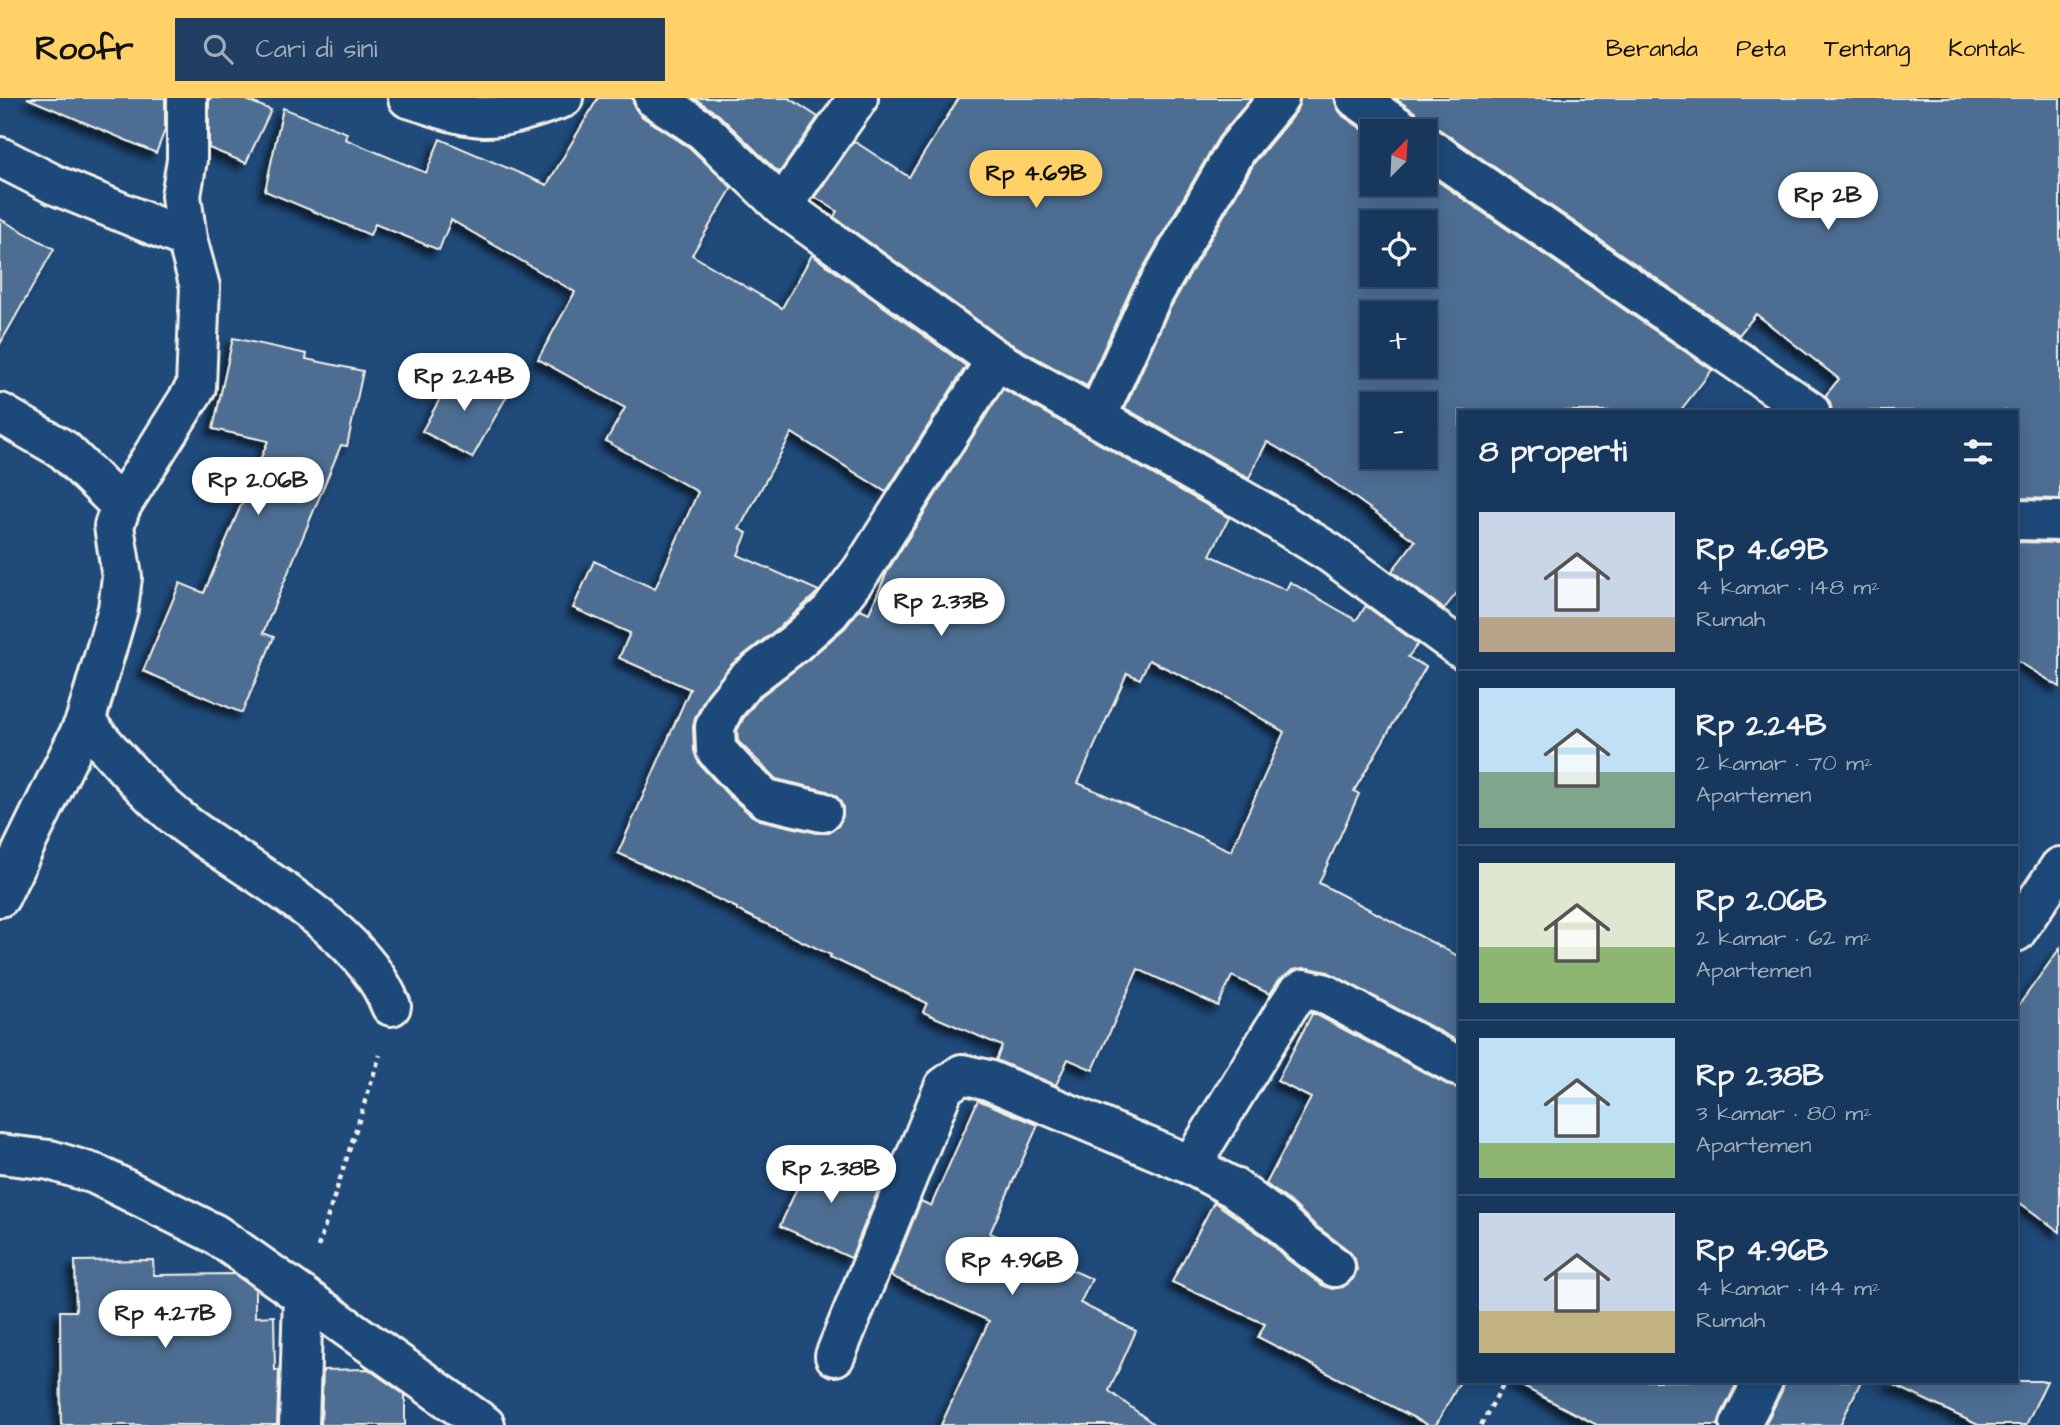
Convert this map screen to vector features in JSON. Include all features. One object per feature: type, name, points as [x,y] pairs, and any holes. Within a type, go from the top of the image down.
[{"type":"street","points":[[4,879],[85,722],[118,609],[122,577],[114,526],[121,506],[197,387],[201,287],[187,239],[181,196],[187,160],[187,98]]},
{"type":"street","points":[[408,98],[483,117],[510,114],[563,98]]},
{"type":"street","points":[[654,98],[704,131],[782,206],[996,360],[1265,513],[1330,553],[1458,648]]},
{"type":"street","points":[[782,206],[858,98]]},
{"type":"street","points":[[1097,418],[1157,288],[1237,149],[1279,98]]},
{"type":"street","points":[[1356,98],[1387,119]]},
{"type":"street","points":[[1437,154],[1809,410]]},
{"type":"street","points":[[0,157],[55,185],[187,239]]},
{"type":"street","points":[[822,812],[766,799],[716,750],[715,727],[724,707],[745,681],[830,612],[862,570],[996,360]]},
{"type":"street","points":[[0,413],[64,450],[121,506]]},
{"type":"street","points":[[2018,520],[2060,521]]},
{"type":"street","points":[[85,722],[138,782],[184,824],[339,934],[372,971],[391,1006]]},
{"type":"street","points":[[2018,929],[2060,867]]},
{"type":"street","points":[[1191,1165],[1287,1008],[1297,993],[1304,989],[1323,993],[1458,1066]]},
{"type":"street","points":[[835,1356],[944,1087],[962,1074],[988,1080],[1191,1165],[1234,1188],[1335,1266]]},
{"type":"street","points":[[0,1154],[50,1160],[95,1174],[215,1234],[485,1425]]},
{"type":"street","points":[[299,1425],[303,1296]]},
{"type":"street","points":[[1740,1425],[1762,1383]]},
{"type":"path","points":[[303,1296],[379,1056],[391,1006]]},
{"type":"path","points":[[1481,1425],[1504,1383]]},
{"type":"building","points":[[27,98],[165,98],[165,130],[156,153]]},
{"type":"building","points":[[209,98],[242,98],[271,110],[246,163],[209,148]]},
{"type":"building","points":[[598,98],[632,98],[641,116],[690,148],[732,188],[692,255],[782,308],[812,255],[966,366],[886,492],[792,433],[739,529],[747,533],[738,555],[819,591],[781,626],[732,664],[707,694],[695,718],[694,751],[700,765],[729,796],[760,820],[817,833],[829,833],[838,826],[843,816],[843,806],[837,797],[827,791],[776,779],[738,741],[737,731],[760,697],[845,628],[860,609],[869,613],[888,570],[1003,389],[1229,518],[1210,555],[1286,590],[1290,582],[1356,620],[1366,606],[1418,644],[1408,657],[1426,667],[1354,791],[1359,794],[1319,883],[1458,956],[1458,1041],[1328,972],[1309,968],[1293,970],[1279,980],[1270,994],[1232,976],[1218,1006],[1138,969],[1093,1070],[1068,1059],[1056,1085],[996,1060],[1002,1046],[923,1012],[927,1003],[830,957],[831,955],[737,908],[618,853],[690,689],[619,658],[630,633],[573,608],[594,561],[655,589],[698,492],[606,441],[625,408],[538,359],[575,292],[451,220],[439,250],[375,224],[370,235],[265,191],[283,108],[347,133],[345,139],[426,173],[440,139],[547,185]],"holes":[[[1149,660],[1220,694],[1284,732],[1231,851],[1078,783],[1127,673],[1140,679]]]},
{"type":"building","points":[[694,98],[789,98],[818,117],[779,173],[719,115]]},
{"type":"building","points":[[959,98],[1251,98],[1218,138],[1131,289],[1087,386],[1008,342],[834,217],[837,211],[815,197],[854,141],[909,177]]},
{"type":"building","points":[[1300,98],[1334,98],[1343,116],[1360,128],[1360,196],[1437,196],[1437,181],[1712,370],[1681,410],[1458,410],[1458,592],[1444,609],[1392,571],[1415,541],[1315,469],[1267,442],[1249,478],[1125,408],[1169,310],[1255,162],[1296,112]]},
{"type":"building","points":[[1395,98],[2060,98],[2060,499],[2018,498],[2018,410],[1832,410],[1825,396],[1839,379],[1756,314],[1739,335],[1437,128],[1437,119],[1421,119]]},
{"type":"building","points":[[0,219],[54,249],[0,344]]},
{"type":"building","points":[[233,338],[307,354],[306,359],[363,371],[347,446],[341,445],[263,633],[274,637],[242,713],[143,671],[180,583],[204,593],[268,441],[213,429]]},
{"type":"building","points":[[457,368],[507,396],[472,458],[422,431]]},
{"type":"building","points":[[2018,542],[2060,543],[2060,687],[2018,661]]},
{"type":"building","points":[[2060,948],[2060,1232],[2018,1201],[2018,1006]]},
{"type":"building","points":[[1310,1013],[1315,1014],[1450,1086],[1458,1088],[1459,1383],[1436,1425],[1428,1425],[1258,1337],[1265,1324],[1172,1282],[1214,1202],[1265,1238],[1288,1260],[1322,1285],[1332,1289],[1343,1287],[1353,1279],[1357,1270],[1355,1259],[1348,1250],[1266,1184],[1311,1098],[1277,1081],[1312,1014]]},
{"type":"building","points":[[978,1100],[1038,1125],[990,1233],[1092,1279],[1080,1303],[1136,1331],[1109,1391],[1155,1425],[941,1425],[989,1321],[891,1276],[921,1201],[931,1206]]},
{"type":"building","points":[[813,1152],[881,1183],[851,1258],[780,1226]]},
{"type":"building","points":[[153,1260],[154,1275],[234,1274],[255,1289],[255,1317],[274,1316],[275,1370],[279,1370],[277,1425],[61,1425],[60,1311],[76,1311],[75,1261]]},
{"type":"building","points":[[368,1369],[405,1395],[405,1425],[321,1425],[323,1370]]},
{"type":"building","points":[[2047,1381],[2026,1425],[1978,1425],[1890,1383]]},
{"type":"building","points":[[1516,1383],[1737,1383],[1718,1425],[1597,1425]]},
{"type":"building","points":[[1784,1383],[1860,1383],[1840,1425],[1765,1425]]}]
